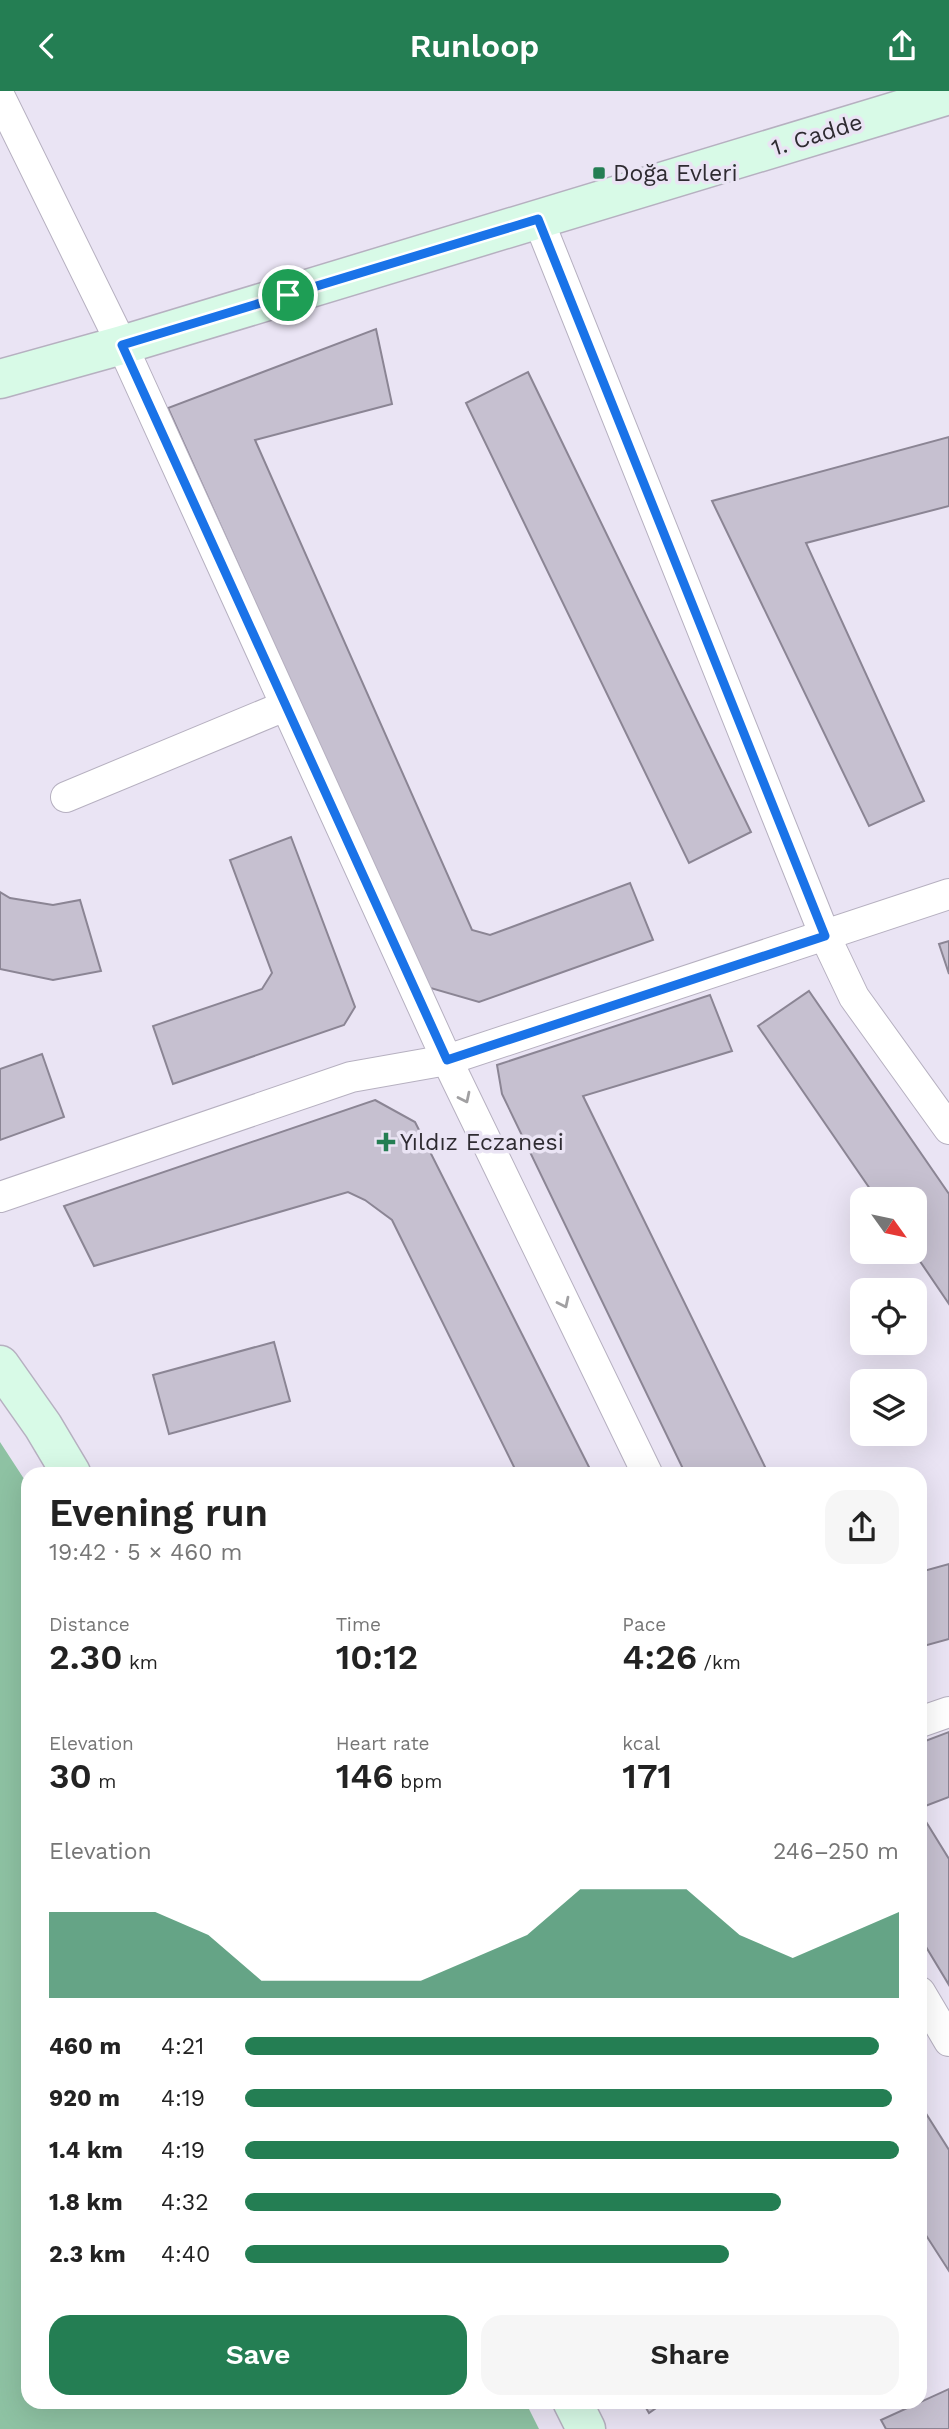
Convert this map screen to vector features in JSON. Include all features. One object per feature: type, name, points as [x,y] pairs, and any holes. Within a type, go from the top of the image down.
[{"type":"street","name":"1. Cadde","points":[[0,379],[122,345],[949,95]]},
{"type":"street","points":[[0,97],[122,345],[447,1060],[645,1467]]},
{"type":"street","points":[[538,219],[825,936],[854,997],[949,1129]]},
{"type":"street","points":[[65,797],[285,706]]},
{"type":"street","points":[[0,1197],[351,1077],[447,1060],[949,894]]},
{"type":"street","points":[[0,1365],[43,1426],[67,1467]]},
{"type":"street","points":[[927,1720],[949,1712]]},
{"type":"street","points":[[927,2004],[949,2041]]},
{"type":"street","points":[[576,2409],[586,2429]]},
{"type":"green space","points":[[0,1442],[21,1474],[21,2409],[529,2409],[539,2429],[0,2429]]},
{"type":"building","points":[[376,329],[392,404],[255,440],[472,930],[490,935],[630,883],[653,940],[479,1002],[427,987],[168,408]]},
{"type":"building","points":[[528,372],[751,832],[689,863],[466,403]]},
{"type":"building","points":[[949,437],[949,506],[806,543],[924,801],[869,826],[712,501]]},
{"type":"building","points":[[291,837],[355,1007],[344,1025],[173,1084],[153,1026],[262,989],[272,973],[230,860]]},
{"type":"building","points":[[0,892],[10,898],[53,905],[80,900],[101,971],[53,980],[0,969]]},
{"type":"building","points":[[949,941],[949,974],[939,944]]},
{"type":"building","points":[[809,991],[949,1194],[949,1304],[922,1264],[928,1263],[928,1187],[869,1187],[758,1026]]},
{"type":"building","points":[[710,995],[732,1051],[583,1096],[765,1467],[682,1467],[502,1094],[497,1065]]},
{"type":"building","points":[[42,1054],[64,1117],[0,1140],[0,1069]]},
{"type":"building","points":[[375,1100],[415,1122],[589,1467],[514,1467],[392,1220],[365,1200],[348,1192],[94,1266],[64,1206]]},
{"type":"building","points":[[274,1342],[290,1401],[169,1434],[153,1375]]},
{"type":"building","points":[[949,1564],[949,1639],[927,1645],[927,1570]]},
{"type":"building","points":[[949,1732],[949,1797],[927,1805],[927,1740]]},
{"type":"building","points":[[927,1823],[949,1859],[949,1985],[927,1949]]},
{"type":"building","points":[[927,2115],[949,2150],[949,2271],[927,2237]]},
{"type":"building","points":[[949,2389],[949,2429],[886,2429],[881,2420],[905,2409],[927,2409],[927,2399]]},
{"type":"place","name":"Doğa Evleri","points":[[599,173]]},
{"type":"place","name":"Yıldız Eczanesi","points":[[386,1142]]},
{"type":"route","points":[[538,219],[825,936],[447,1060],[122,345],[288,295],[538,219]]}]
